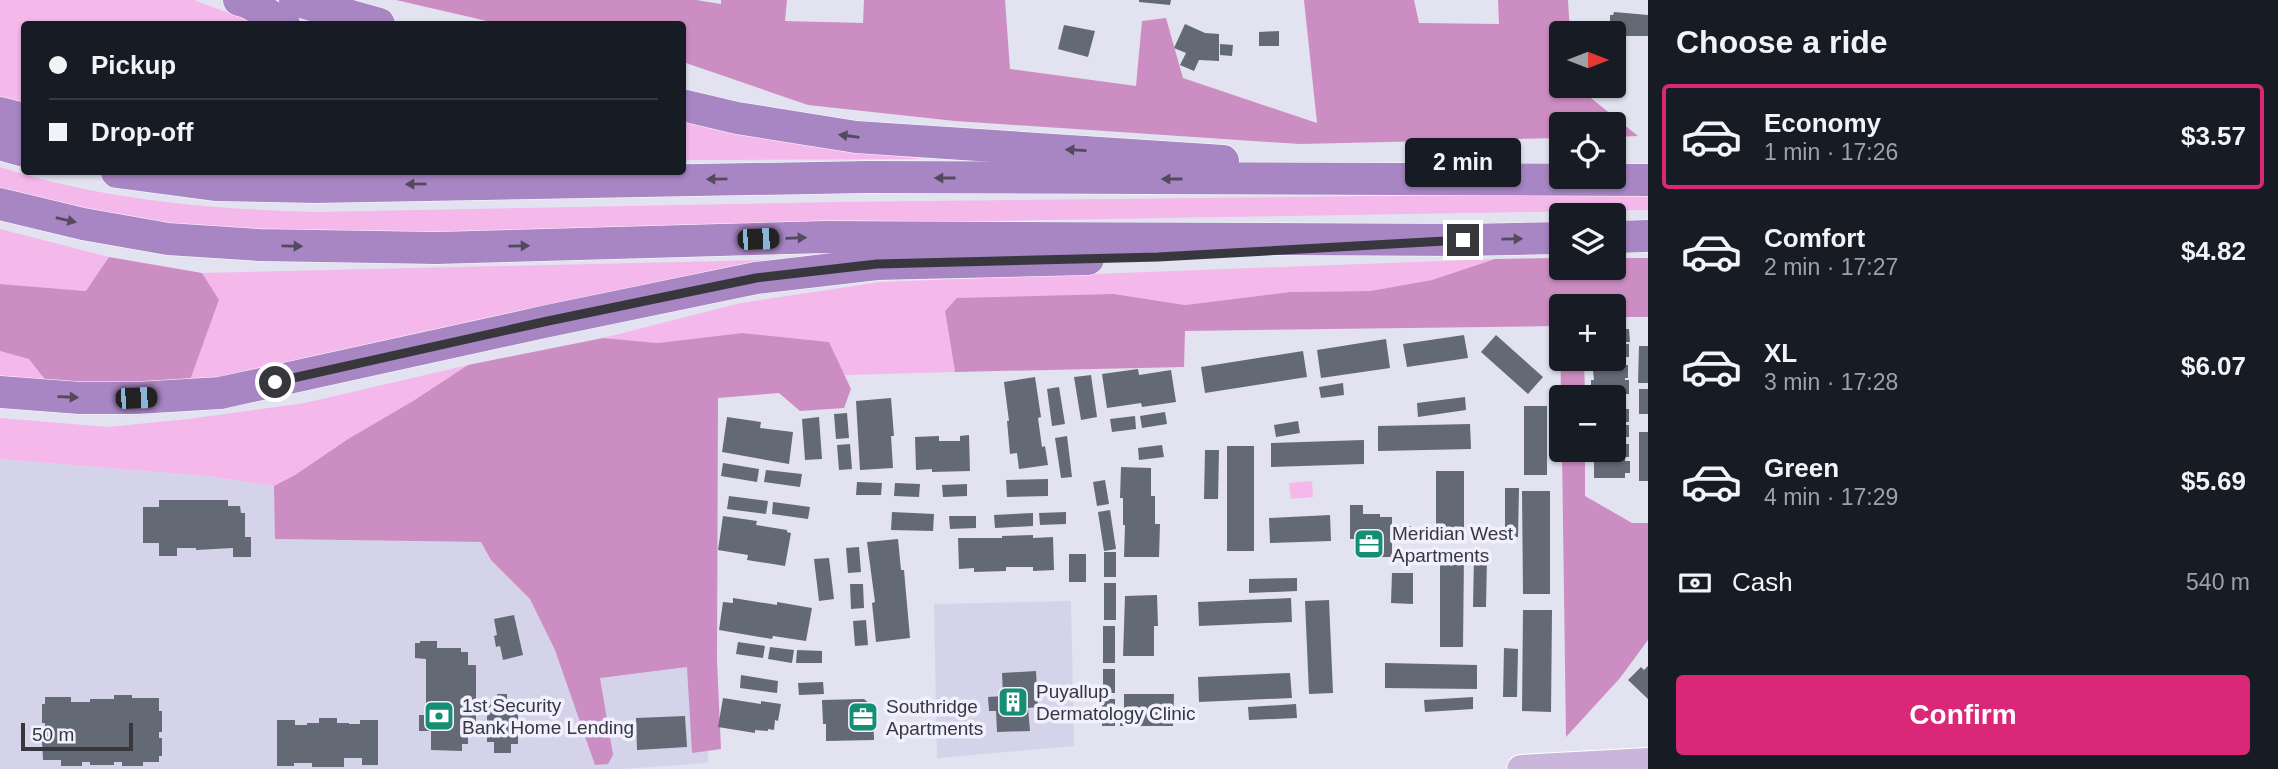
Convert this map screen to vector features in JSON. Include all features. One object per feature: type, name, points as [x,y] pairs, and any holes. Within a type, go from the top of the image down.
[{"type":"highway","points":[[239,0],[279,21]]},
{"type":"highway","points":[[295,0],[368,21]]},
{"type":"highway","points":[[686,106],[737,118],[856,137],[1166,156],[1461,181]]},
{"type":"highway","points":[[0,113],[21,118]]},
{"type":"highway","points":[[0,144],[21,150]]},
{"type":"highway","points":[[140,175],[215,185],[315,187],[866,177],[1648,180]]},
{"type":"highway","points":[[0,204],[83,224],[168,239],[259,245],[436,248],[826,237],[1549,238]]},
{"type":"highway","points":[[1626,237],[1648,236]]},
{"type":"highway","points":[[0,392],[80,398],[220,393],[756,278],[877,264],[1158,257],[1463,240]]},
{"type":"main road","points":[[1521,769],[1648,762]]},
{"type":"shaded area","points":[[0,0],[194,0],[250,21],[21,21],[21,106],[0,101]]},
{"type":"shaded area","points":[[396,0],[696,0],[721,4],[721,0],[787,0],[785,21],[863,23],[864,0],[1005,0],[1010,69],[1136,86],[1142,21],[1166,18],[1183,78],[1317,123],[1304,0],[1414,0],[1419,23],[1499,24],[1498,0],[1568,0],[1569,21],[1549,21],[1549,98],[1591,98],[1608,112],[1549,112],[1549,138],[1300,144],[955,121],[808,105],[686,63],[686,21],[487,21]]},
{"type":"shaded area","points":[[686,121],[778,139],[920,159],[686,160]]},
{"type":"shaded area","points":[[1626,126],[1638,136],[1626,136]]},
{"type":"shaded area","points":[[0,167],[21,175],[77,188],[156,201],[315,212],[837,202],[1648,193],[1648,210],[1626,210],[1626,203],[1549,203],[1549,212],[388,234],[184,230],[96,213],[0,189]]},
{"type":"shaded area","points":[[0,229],[109,257],[87,291],[0,284]]},
{"type":"shaded area","points":[[109,257],[202,273],[219,300],[189,383],[53,390],[29,359],[0,351],[0,284],[86,291]]},
{"type":"shaded area","points":[[847,258],[189,383],[219,301],[202,273]]},
{"type":"shaded area","points":[[1549,258],[1549,280],[1626,280],[1626,258],[1648,258],[1648,317],[1626,317],[1626,294],[1549,294],[1549,326],[1185,331],[1184,367],[955,372],[945,311],[957,298],[1114,294],[1185,305],[1290,292],[1370,291],[1432,280],[1495,259]]},
{"type":"shaded area","points":[[1495,259],[1432,280],[1370,291],[1290,292],[1185,305],[1114,294],[945,312],[955,372],[844,375],[829,342],[742,333],[658,343],[603,338],[741,303],[881,282]]},
{"type":"shaded area","points":[[742,333],[829,342],[851,389],[844,408],[800,411],[779,393],[718,398],[717,660],[721,749],[692,753],[687,667],[600,678],[613,755],[608,764],[595,765],[555,650],[530,599],[491,560],[481,542],[275,539],[274,486],[468,365],[603,338],[658,343]]},
{"type":"shaded area","points":[[0,351],[29,359],[53,390],[0,380]]},
{"type":"shaded area","points":[[468,365],[274,486],[208,476],[0,459],[0,418],[108,427],[188,419],[305,403]]},
{"type":"shaded area","points":[[1561,371],[1584,371],[1585,385],[1561,385]]},
{"type":"shaded area","points":[[0,459],[208,476],[274,486],[276,539],[703,546],[708,763],[624,769],[0,769]]},
{"type":"shaded area","points":[[1562,462],[1585,462],[1585,496],[1632,523],[1648,523],[1648,640],[1620,678],[1566,737]]},
{"type":"shaded area","points":[[1312,481],[1313,497],[1291,499],[1289,483]]},
{"type":"shaded area","points":[[1071,601],[1074,746],[937,758],[934,604]]},
{"type":"building","points":[[1139,0],[1171,0],[1170,5]]},
{"type":"building","points":[[1614,12],[1648,15],[1648,36],[1626,36],[1626,21],[1610,21],[1610,15]]},
{"type":"building","points":[[1185,24],[1205,33],[1219,34],[1219,61],[1199,60],[1194,71],[1180,65],[1186,53],[1174,48]]},
{"type":"building","points":[[1064,25],[1095,31],[1088,57],[1058,49]]},
{"type":"building","points":[[1279,31],[1279,46],[1259,46],[1259,32]]},
{"type":"building","points":[[1220,44],[1233,45],[1232,56],[1220,55]]},
{"type":"building","points":[[1626,329],[1629,329],[1630,342],[1626,342]]},
{"type":"building","points":[[1464,335],[1468,358],[1407,367],[1403,344]]},
{"type":"building","points":[[1496,335],[1543,377],[1528,394],[1481,352]]},
{"type":"building","points":[[1386,339],[1390,368],[1321,378],[1317,350]]},
{"type":"building","points":[[1626,344],[1629,344],[1629,357],[1626,357]]},
{"type":"building","points":[[1639,346],[1648,346],[1648,383],[1638,383]]},
{"type":"building","points":[[1303,351],[1307,377],[1205,393],[1201,367]]},
{"type":"building","points":[[1628,365],[1628,378],[1625,380],[1629,380],[1629,394],[1626,394],[1626,385],[1591,385],[1591,380],[1594,380],[1593,371],[1626,371]]},
{"type":"building","points":[[1138,369],[1139,375],[1171,370],[1176,402],[1107,408],[1102,374]]},
{"type":"building","points":[[1091,375],[1097,417],[1081,420],[1074,377]]},
{"type":"building","points":[[1035,377],[1042,447],[1045,446],[1048,465],[1019,469],[1017,453],[1010,454],[1004,382]]},
{"type":"building","points":[[1343,383],[1344,395],[1321,398],[1319,387]]},
{"type":"building","points":[[1059,387],[1065,424],[1052,426],[1047,389]]},
{"type":"building","points":[[1639,389],[1648,389],[1648,414],[1639,414]]},
{"type":"building","points":[[1465,397],[1466,410],[1418,417],[1417,403]]},
{"type":"building","points":[[891,398],[893,468],[860,470],[856,401]]},
{"type":"building","points":[[1524,406],[1547,406],[1547,475],[1524,475]]},
{"type":"building","points":[[1626,409],[1629,409],[1629,422],[1626,422]]},
{"type":"building","points":[[1165,412],[1167,424],[1142,428],[1140,416]]},
{"type":"building","points":[[847,413],[849,438],[836,439],[834,414]]},
{"type":"building","points":[[1135,416],[1136,429],[1112,432],[1110,419]]},
{"type":"building","points":[[727,417],[761,422],[760,428],[793,432],[789,464],[722,452]]},
{"type":"building","points":[[819,417],[822,459],[805,460],[802,419]]},
{"type":"building","points":[[1298,421],[1300,433],[1276,437],[1274,425]]},
{"type":"building","points":[[1470,424],[1471,449],[1378,451],[1378,426]]},
{"type":"building","points":[[1626,425],[1629,425],[1629,437],[1626,437]]},
{"type":"building","points":[[1639,432],[1648,432],[1648,481],[1639,481]]},
{"type":"building","points":[[969,435],[970,471],[916,470],[915,437],[939,436],[939,441],[960,441],[960,436]]},
{"type":"building","points":[[1067,436],[1072,477],[1061,478],[1055,438]]},
{"type":"building","points":[[1364,440],[1364,464],[1271,467],[1271,443]]},
{"type":"building","points":[[850,444],[852,469],[839,470],[837,445]]},
{"type":"building","points":[[1626,444],[1629,444],[1629,457],[1626,457]]},
{"type":"building","points":[[1162,445],[1164,457],[1139,460],[1138,448]]},
{"type":"building","points":[[1227,446],[1254,446],[1254,551],[1227,551]]},
{"type":"building","points":[[1205,450],[1219,450],[1218,499],[1204,499]]},
{"type":"building","points":[[1630,461],[1630,473],[1625,473],[1625,478],[1594,478],[1594,462]]},
{"type":"building","points":[[723,463],[759,469],[757,482],[721,476]]},
{"type":"building","points":[[1121,467],[1151,468],[1155,524],[1160,524],[1159,557],[1124,557]]},
{"type":"building","points":[[766,470],[802,474],[800,487],[764,482]]},
{"type":"building","points":[[1436,471],[1464,471],[1464,540],[1436,540]]},
{"type":"building","points":[[1048,479],[1048,496],[1007,497],[1006,480]]},
{"type":"building","points":[[1105,480],[1109,504],[1097,506],[1093,482]]},
{"type":"building","points":[[857,482],[882,483],[881,495],[856,495]]},
{"type":"building","points":[[895,483],[920,484],[919,497],[894,496]]},
{"type":"building","points":[[967,484],[967,496],[943,497],[942,485]]},
{"type":"building","points":[[1505,488],[1519,488],[1518,537],[1505,537]]},
{"type":"building","points":[[1522,491],[1550,491],[1550,594],[1523,594]]},
{"type":"building","points":[[729,496],[768,501],[766,514],[727,509]]},
{"type":"building","points":[[159,500],[228,500],[228,506],[240,506],[241,513],[245,513],[245,537],[251,537],[251,557],[233,557],[233,548],[177,548],[177,556],[159,556],[159,543],[143,543],[143,507],[159,507]]},
{"type":"building","points":[[773,502],[810,507],[808,519],[772,514]]},
{"type":"building","points":[[1350,505],[1363,505],[1363,514],[1392,517],[1392,527],[1396,527],[1396,540],[1392,540],[1392,557],[1375,557],[1375,546],[1359,546],[1359,539],[1350,539]]},
{"type":"building","points":[[1110,510],[1116,549],[1104,551],[1098,512]]},
{"type":"building","points":[[892,512],[934,514],[933,531],[891,530]]},
{"type":"building","points":[[1066,512],[1066,524],[1040,525],[1039,513]]},
{"type":"building","points":[[1033,513],[1033,526],[995,528],[994,515]]},
{"type":"building","points":[[1330,515],[1331,541],[1270,543],[1269,518]]},
{"type":"building","points":[[723,516],[757,521],[756,525],[791,533],[785,566],[747,560],[748,555],[718,550]]},
{"type":"building","points":[[949,516],[976,516],[976,528],[950,529]]},
{"type":"building","points":[[1400,526],[1411,526],[1411,540],[1400,540]]},
{"type":"building","points":[[1033,535],[1033,538],[1053,537],[1054,570],[1033,571],[1033,567],[1006,567],[1006,571],[974,572],[974,568],[959,569],[958,538]]},
{"type":"building","points":[[898,539],[901,570],[904,570],[910,638],[876,642],[872,603],[875,602],[867,542]]},
{"type":"building","points":[[859,547],[861,572],[848,573],[846,548]]},
{"type":"building","points":[[1104,552],[1116,552],[1116,577],[1104,577]]},
{"type":"building","points":[[1069,554],[1086,554],[1086,582],[1069,582]]},
{"type":"building","points":[[1440,554],[1464,554],[1463,647],[1440,647]]},
{"type":"building","points":[[829,558],[834,599],[819,601],[814,559]]},
{"type":"building","points":[[1474,558],[1487,558],[1486,607],[1473,607]]},
{"type":"building","points":[[1392,573],[1413,573],[1413,604],[1391,603]]},
{"type":"building","points":[[1297,578],[1297,591],[1249,593],[1249,579]]},
{"type":"building","points":[[1104,583],[1116,583],[1116,620],[1104,620]]},
{"type":"building","points":[[850,584],[863,584],[864,608],[851,609]]},
{"type":"building","points":[[1157,595],[1158,626],[1154,626],[1154,656],[1123,656],[1125,596]]},
{"type":"building","points":[[733,598],[812,608],[806,641],[773,636],[772,639],[719,630],[723,602],[733,603]]},
{"type":"building","points":[[1291,598],[1292,622],[1199,626],[1198,602]]},
{"type":"building","points":[[1329,600],[1333,693],[1309,694],[1305,601]]},
{"type":"building","points":[[1523,610],[1552,610],[1551,712],[1522,711]]},
{"type":"building","points":[[514,615],[523,655],[503,660],[500,646],[496,647],[494,619]]},
{"type":"building","points":[[866,620],[868,645],[855,646],[853,621]]},
{"type":"building","points":[[1103,626],[1115,626],[1115,663],[1103,663]]},
{"type":"building","points":[[437,641],[437,648],[461,648],[461,652],[468,652],[468,665],[476,665],[476,731],[468,731],[468,744],[462,744],[462,751],[431,750],[431,731],[419,731],[419,715],[426,715],[426,659],[415,658],[415,643]]},
{"type":"building","points":[[738,642],[765,646],[763,658],[736,654]]},
{"type":"building","points":[[770,647],[794,650],[792,663],[768,659]]},
{"type":"building","points":[[1504,648],[1518,649],[1517,697],[1503,697]]},
{"type":"building","points":[[797,650],[822,651],[822,663],[796,663]]},
{"type":"building","points":[[1385,663],[1477,665],[1477,689],[1385,688]]},
{"type":"building","points":[[1648,666],[1648,699],[1628,680],[1641,667],[1644,670]]},
{"type":"building","points":[[1103,669],[1115,669],[1115,693],[1103,693]]},
{"type":"building","name":"Puyallup Dermatology Clinic","points":[[1036,671],[1038,707],[1028,708],[1030,731],[997,732],[996,711],[989,711],[988,697],[1003,696],[1002,673]]},
{"type":"building","points":[[1290,673],[1292,698],[1199,702],[1198,677]]},
{"type":"building","points":[[741,675],[778,681],[777,693],[740,688]]},
{"type":"building","points":[[823,682],[824,694],[799,695],[798,683]]},
{"type":"building","points":[[497,694],[507,694],[507,700],[518,700],[518,744],[511,744],[511,753],[494,753],[494,742],[487,742],[487,701],[497,701]]},
{"type":"building","points":[[1124,694],[1174,694],[1173,726],[1120,726],[1120,709],[1124,709]]},
{"type":"building","points":[[114,695],[159,698],[159,711],[162,711],[162,732],[159,732],[159,738],[162,738],[162,756],[159,756],[159,762],[143,762],[143,766],[122,766],[122,762],[114,762],[114,765],[90,765],[90,762],[82,762],[82,766],[61,766],[61,760],[43,760],[45,723],[42,723],[42,704],[45,704],[45,697],[71,697],[71,702],[90,702],[90,699],[114,699]]},
{"type":"building","points":[[1473,697],[1473,709],[1425,712],[1424,700]]},
{"type":"building","points":[[723,698],[781,704],[774,730],[755,730],[755,733],[718,727]]},
{"type":"building","points":[[864,699],[873,707],[874,740],[826,741],[822,700]]},
{"type":"building","points":[[1102,699],[1115,699],[1115,726],[1102,726]]},
{"type":"building","points":[[1296,704],[1297,718],[1249,720],[1248,707]]},
{"type":"building","points":[[685,716],[687,747],[637,750],[636,718]]},
{"type":"building","points":[[319,718],[337,718],[337,723],[349,724],[360,724],[360,720],[378,720],[378,765],[362,765],[362,758],[344,758],[344,767],[312,767],[312,763],[277,766],[277,720],[295,720],[295,725],[307,725],[319,723]]},
{"type":"place","name":"Meridian West Apartments","points":[[1369,544]]},
{"type":"place","name":"Puyallup Dermatology Clinic","points":[[1013,702]]},
{"type":"place","name":"1st Security Bank Home Lending","points":[[439,716]]},
{"type":"place","name":"Southridge Apartments","points":[[863,717]]},
{"type":"route","points":[[275,382],[756,278],[877,264],[1158,257],[1463,240]]}]
